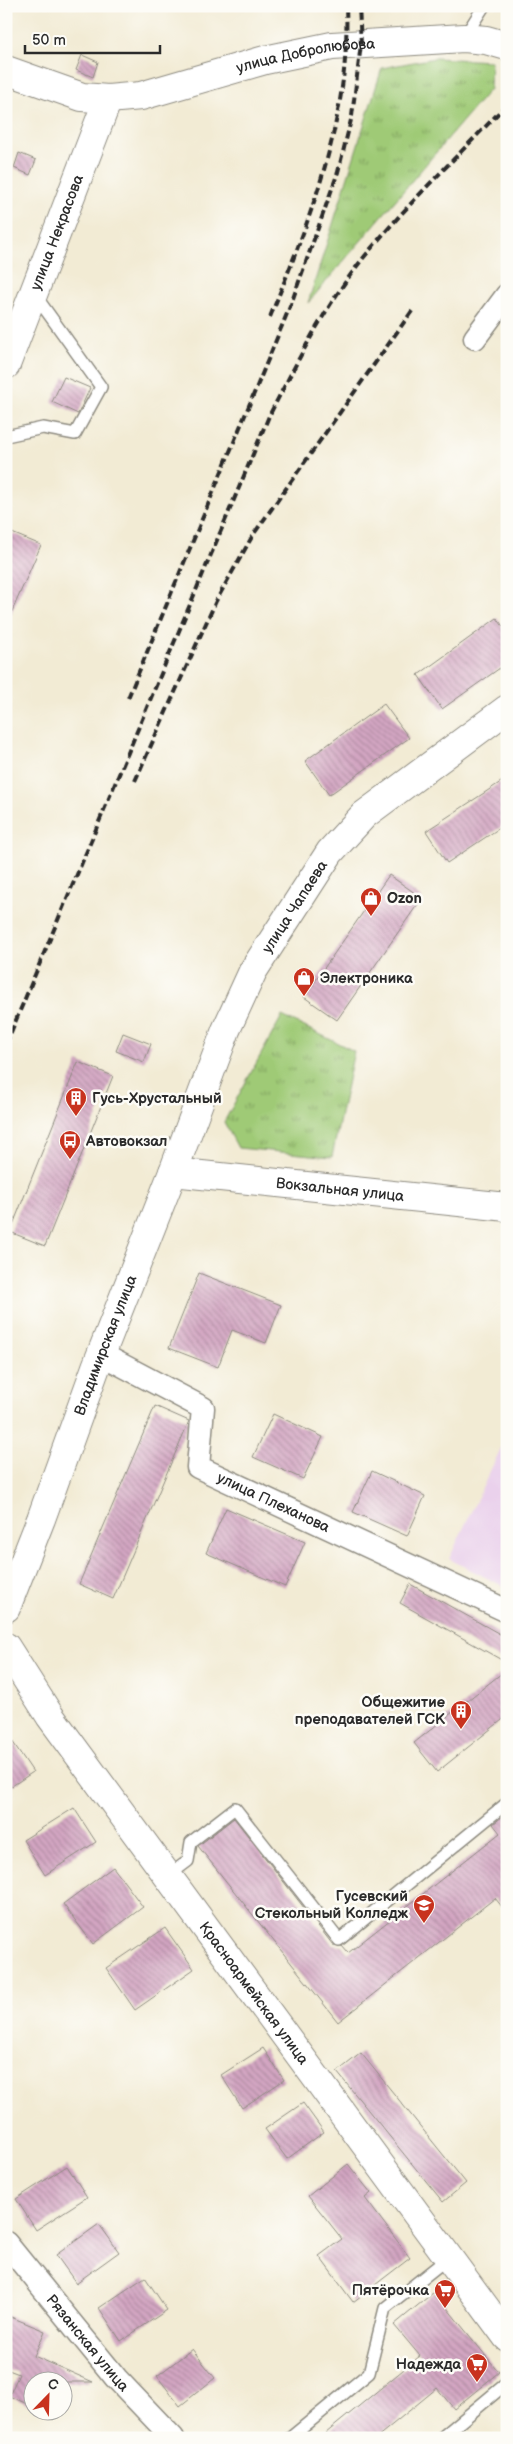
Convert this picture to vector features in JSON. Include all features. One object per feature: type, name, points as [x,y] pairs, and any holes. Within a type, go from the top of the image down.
[{"type":"street","name":"улица Добролюбова","points":[[6,70],[82,97],[108,99],[141,96],[264,60],[332,46],[464,38],[486,40],[507,46]]},
{"type":"street","name":"улица Некрасова","points":[[6,365],[108,99]]},
{"type":"street","points":[[475,338],[507,295]]},
{"type":"street","name":"улица Чапаева","points":[[173,1172],[226,1030],[253,971],[330,852],[364,815],[507,709]]},
{"type":"street","name":"Вокзальная улица","points":[[173,1172],[507,1207]]},
{"type":"street","name":"Владимирская улица","points":[[6,1608],[41,1519],[101,1354],[173,1172]]},
{"type":"street","name":"улица Плеханова","points":[[101,1354],[203,1408],[198,1467],[507,1611]]},
{"type":"street","name":"Красноармейская улица","points":[[6,1648],[50,1716],[507,2338]]},
{"type":"street","name":"Рязанская улица","points":[[6,2243],[116,2378],[173,2438]]},
{"type":"lane","points":[[464,38],[484,6]]},
{"type":"lane","points":[[6,436],[44,428],[75,434],[101,387],[34,295]]},
{"type":"lane","points":[[168,1876],[188,1861],[192,1842],[235,1808],[339,1940],[507,1803]]},
{"type":"lane","points":[[290,2438],[370,2373],[385,2308],[448,2258]]},
{"type":"lane","points":[[441,2438],[507,2382]]},
{"type":"shaded area","points":[[507,1435],[507,1588],[449,1559]]},
{"type":"green space","points":[[435,58],[491,61],[490,89],[308,303],[382,68]]},
{"type":"green space","points":[[282,1016],[354,1051],[332,1157],[238,1148],[224,1122]]},
{"type":"building","points":[[82,55],[98,62],[93,77],[76,70]]},
{"type":"building","points":[[19,153],[36,160],[30,175],[14,168]]},
{"type":"building","points":[[64,377],[90,388],[78,414],[52,402]]},
{"type":"building","points":[[12,533],[41,545],[6,625],[6,548]]},
{"type":"building","points":[[497,618],[507,632],[507,663],[442,709],[418,675]]},
{"type":"building","points":[[384,704],[409,738],[329,795],[305,761]]},
{"type":"building","points":[[507,778],[507,823],[447,863],[426,831]]},
{"type":"building","points":[[389,875],[422,898],[337,1020],[304,997]]},
{"type":"building","points":[[123,1033],[151,1044],[144,1062],[116,1051]]},
{"type":"building","name":"Гусь-Хрустальный","points":[[78,1062],[113,1076],[45,1246],[10,1232]]},
{"type":"building","points":[[199,1273],[281,1305],[266,1343],[232,1330],[218,1367],[169,1348]]},
{"type":"building","points":[[155,1406],[189,1421],[113,1599],[79,1584]]},
{"type":"building","points":[[273,1414],[323,1437],[303,1479],[253,1457]]},
{"type":"building","points":[[372,1471],[425,1496],[407,1536],[353,1512]]},
{"type":"building","points":[[226,1508],[305,1542],[285,1587],[206,1553]]},
{"type":"building","points":[[410,1584],[507,1638],[507,1663],[400,1603]]},
{"type":"building","name":"Общежитие преподавателей ГСК","points":[[507,1669],[507,1716],[437,1772],[414,1743]]},
{"type":"building","points":[[6,1732],[33,1772],[6,1790]]},
{"type":"building","points":[[74,1808],[96,1842],[45,1875],[23,1840]]},
{"type":"building","name":"Гусевский Стекольный Колледж","points":[[507,1813],[507,1913],[495,1898],[338,2022],[198,1846],[234,1818],[333,1945],[342,1946],[348,1953],[500,1833],[493,1824]]},
{"type":"building","points":[[113,1867],[143,1907],[93,1944],[63,1904]]},
{"type":"building","points":[[165,1928],[194,1969],[135,2010],[106,1968]]},
{"type":"building","points":[[263,2048],[284,2080],[242,2108],[221,2075]]},
{"type":"building","points":[[361,2053],[466,2183],[443,2202],[337,2072]]},
{"type":"building","points":[[303,2103],[324,2132],[287,2159],[265,2129]]},
{"type":"building","points":[[348,2164],[371,2193],[365,2198],[410,2258],[353,2302],[319,2256],[342,2239],[308,2196]]},
{"type":"building","points":[[67,2166],[87,2197],[36,2230],[16,2199]]},
{"type":"building","points":[[99,2224],[119,2252],[76,2283],[56,2255]]},
{"type":"building","points":[[145,2277],[167,2310],[121,2341],[99,2308]]},
{"type":"building","points":[[434,2292],[499,2372],[454,2409],[437,2388],[376,2438],[320,2438],[420,2356],[394,2325]]},
{"type":"building","points":[[6,2315],[45,2331],[34,2356],[70,2372],[22,2372],[22,2402],[9,2396],[19,2374],[6,2369]]},
{"type":"building","points":[[192,2349],[215,2378],[180,2406],[157,2376]]},
{"type":"building","points":[[72,2373],[93,2382],[72,2382]]},
{"type":"railway","points":[[270,317],[313,204],[335,126],[342,87],[346,47],[346,6]]},
{"type":"railway","points":[[128,698],[291,304],[338,172],[352,116],[361,44],[359,6]]},
{"type":"railway","points":[[6,1044],[269,416],[291,373],[327,310],[369,251],[419,195],[507,104]]},
{"type":"railway","points":[[135,781],[216,601],[253,535],[412,311]]},
{"type":"place","name":"Ozon","points":[[371,917]]},
{"type":"place","name":"Электроника","points":[[304,997]]},
{"type":"place","name":"Гусь-Хрустальный","points":[[76,1117]]},
{"type":"place","name":"Автовокзал","points":[[70,1160]]},
{"type":"place","name":"Общежитие преподавателей ГСК","points":[[461,1730]]},
{"type":"place","name":"Гусевский Стекольный Колледж","points":[[424,1924]]},
{"type":"place","name":"Пятёрочка","points":[[445,2309]]},
{"type":"place","name":"Надежда","points":[[477,2383]]}]
